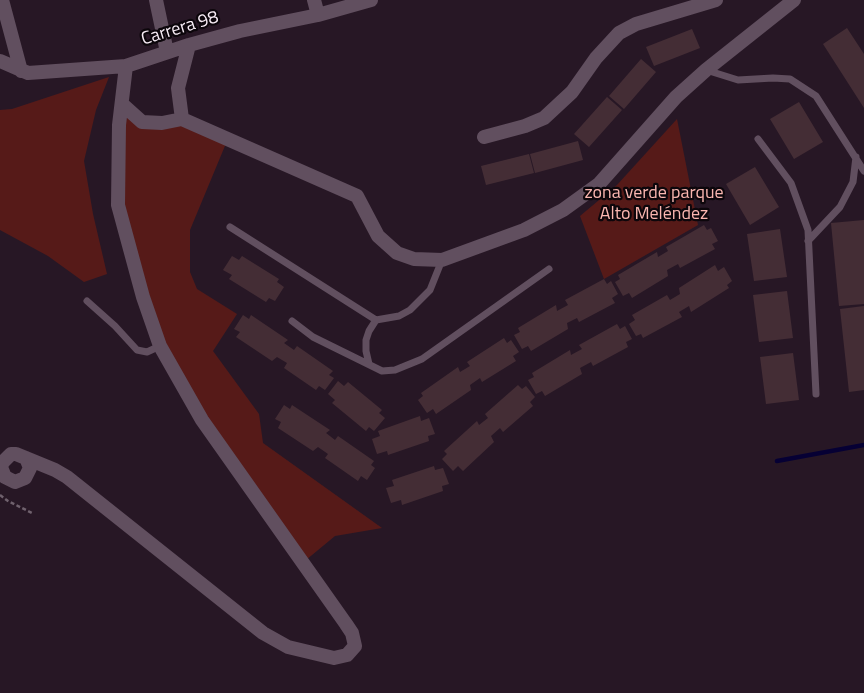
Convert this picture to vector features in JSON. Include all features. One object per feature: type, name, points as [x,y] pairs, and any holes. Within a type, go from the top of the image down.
[{"type":"street","points":[[2,0],[21,71]]},
{"type":"street","points":[[156,0],[167,52]]},
{"type":"street","points":[[314,0],[318,15]]},
{"type":"street","name":"Carrera 98","points":[[0,60],[28,73],[126,66],[189,45],[318,15],[370,0]]},
{"type":"street","points":[[484,137],[526,126],[544,118],[572,92],[596,58],[619,34],[636,24],[716,0]]},
{"type":"street","points":[[119,135],[142,122],[162,123],[182,119],[357,196],[378,236],[397,253],[414,259],[442,260],[524,230],[562,210],[599,184],[676,97],[706,70],[794,0]]},
{"type":"street","points":[[182,119],[178,88],[189,45]]},
{"type":"street","points":[[26,458],[67,477],[263,633],[288,647],[334,658],[347,655],[355,646],[349,628],[202,420],[160,346],[143,296],[118,205],[119,135],[126,66]]},
{"type":"street","points":[[122,104],[142,122]]},
{"type":"lane","points":[[706,70],[738,80],[790,79],[816,96],[864,171]]},
{"type":"lane","points":[[758,139],[791,183],[808,230],[816,394]]},
{"type":"lane","points":[[808,241],[840,207],[853,182],[856,156]]},
{"type":"lane","points":[[230,228],[376,320],[399,316],[410,310],[430,290],[442,260]]},
{"type":"lane","points":[[292,321],[313,337],[382,371],[395,370],[422,359],[549,269]]},
{"type":"lane","points":[[87,300],[137,350],[147,352],[160,346]]},
{"type":"lane","points":[[369,364],[366,340],[376,320]]},
{"type":"path","points":[[0,496],[32,513]]},
{"type":"green space","points":[[109,77],[96,110],[84,161],[93,214],[107,274],[84,282],[48,256],[0,230],[0,110],[12,109]]},
{"type":"green space","points":[[124,107],[141,123],[182,120],[227,141],[190,230],[190,272],[197,289],[237,314],[213,351],[259,414],[263,443],[382,528],[335,536],[306,560],[204,419],[167,350],[120,205]]},
{"type":"green space","name":"zona verde parque Alto Meléndez","points":[[677,119],[698,225],[604,279],[580,216],[617,185]]},
{"type":"building","points":[[847,28],[864,54],[864,108],[823,44]]},
{"type":"building","points":[[692,29],[700,48],[654,66],[646,47]]},
{"type":"building","points":[[641,59],[656,72],[624,109],[609,96]]},
{"type":"building","points":[[607,97],[622,110],[589,147],[574,134]]},
{"type":"building","points":[[799,102],[823,142],[794,159],[770,119]]},
{"type":"building","points":[[578,141],[583,160],[535,173],[530,154]]},
{"type":"building","points":[[529,154],[534,173],[486,185],[481,166]]},
{"type":"building","points":[[755,167],[779,207],[750,225],[726,184]]},
{"type":"building","points":[[864,220],[864,304],[839,306],[831,223]]},
{"type":"building","points":[[704,225],[707,230],[711,228],[718,241],[712,244],[715,249],[680,268],[678,264],[667,270],[668,276],[632,298],[629,293],[623,296],[615,282],[620,279],[618,275],[657,252],[658,257],[668,251],[666,247]]},
{"type":"building","points":[[780,229],[787,277],[754,281],[747,234]]},
{"type":"building","points":[[232,256],[239,260],[242,256],[279,279],[277,282],[284,287],[275,301],[269,298],[266,302],[229,279],[232,275],[223,270]]},
{"type":"building","points":[[715,265],[718,271],[724,267],[732,281],[727,285],[729,288],[691,312],[689,306],[679,312],[682,317],[643,338],[641,334],[636,336],[629,324],[635,320],[632,315],[667,295],[670,300],[680,294],[679,288]]},
{"type":"building","points":[[604,279],[607,284],[611,281],[618,294],[612,298],[615,303],[579,322],[577,318],[567,323],[568,329],[531,351],[528,346],[522,349],[514,335],[520,332],[518,328],[556,305],[557,311],[568,305],[565,300]]},
{"type":"building","points":[[787,291],[793,338],[759,342],[753,295]]},
{"type":"building","points":[[864,306],[864,390],[849,392],[840,309]]},
{"type":"building","points":[[243,315],[249,319],[251,315],[288,340],[284,343],[294,350],[297,346],[333,371],[329,375],[334,378],[325,390],[319,386],[316,390],[284,368],[287,363],[277,357],[272,361],[236,337],[240,332],[234,329]]},
{"type":"building","points":[[617,324],[620,329],[625,326],[632,339],[626,342],[628,347],[593,366],[591,362],[580,368],[582,374],[545,396],[542,391],[536,394],[528,380],[534,377],[532,373],[570,350],[571,355],[582,349],[579,345]]},
{"type":"building","points":[[504,338],[507,343],[511,340],[519,352],[513,356],[516,361],[482,382],[480,378],[470,385],[471,390],[436,414],[433,409],[427,413],[418,400],[423,396],[421,393],[458,367],[460,372],[470,366],[467,362]]},
{"type":"building","points":[[793,353],[799,400],[766,404],[760,357]]},
{"type":"building","points":[[338,381],[344,386],[348,382],[382,410],[379,413],[385,418],[374,431],[369,427],[366,431],[332,403],[335,400],[328,394]]},
{"type":"building","points":[[518,385],[522,389],[526,386],[535,397],[530,402],[533,406],[503,432],[500,428],[491,436],[494,442],[463,471],[458,466],[453,471],[442,459],[447,454],[444,451],[477,421],[479,425],[488,418],[485,414]]},
{"type":"building","points":[[284,405],[290,409],[292,405],[330,430],[326,433],[335,440],[338,436],[374,461],[371,465],[375,468],[367,480],[361,476],[358,481],[325,458],[328,454],[318,447],[313,451],[278,428],[281,422],[275,419]]},
{"type":"building","points":[[420,416],[421,421],[429,418],[435,434],[428,436],[429,441],[388,455],[387,451],[377,454],[372,439],[380,436],[378,431]]},
{"type":"building","points":[[434,466],[435,470],[443,468],[449,484],[442,486],[443,491],[402,505],[401,500],[391,503],[386,488],[394,486],[392,480]]},
{"type":"waterway","points":[[777,461],[864,445]]}]
